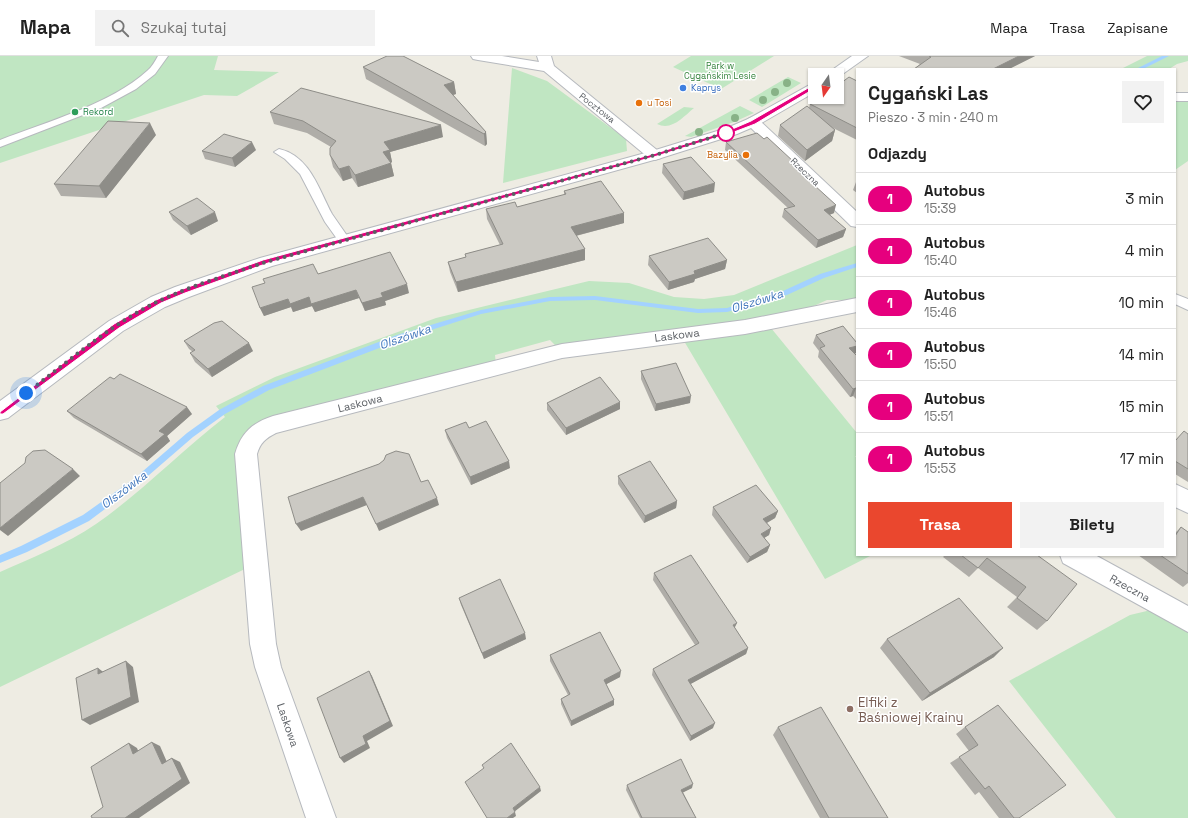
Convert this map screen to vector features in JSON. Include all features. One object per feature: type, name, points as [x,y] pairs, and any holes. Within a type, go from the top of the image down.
[{"type":"street","points":[[478,56],[546,62]]},
{"type":"street","points":[[843,68],[861,56]]},
{"type":"street","name":"Pocztowa","points":[[546,62],[655,155]]},
{"type":"street","points":[[0,412],[93,342],[138,312],[158,302],[205,283],[266,262],[655,155],[732,131],[753,122],[808,90]]},
{"type":"street","points":[[1176,97],[1188,98]]},
{"type":"street","name":"Rzeczna","points":[[753,122],[856,221]]},
{"type":"street","name":"Laskowa","points":[[321,818],[268,667],[263,644],[253,546],[246,454],[250,442],[256,434],[273,425],[562,351],[607,343],[676,336],[768,323],[856,305]]},
{"type":"street","points":[[1176,495],[1188,503]]},
{"type":"street","name":"Rzeczna","points":[[1074,556],[1188,620]]},
{"type":"lane","points":[[0,144],[90,109],[133,87],[152,72],[163,56]]},
{"type":"lane","points":[[279,152],[289,155],[306,175],[332,222],[344,240]]},
{"type":"lane","points":[[1176,299],[1188,305]]},
{"type":"green space","name":"Rekord","points":[[0,56],[218,56],[214,70],[279,72],[237,96],[204,95],[0,163]]},
{"type":"green space","name":"Park w Cygańskim Lesie","points":[[691,56],[774,56],[721,89],[673,67]]},
{"type":"green space","points":[[1147,56],[1188,56],[1188,61],[1177,64],[1171,68],[1123,68]]},
{"type":"green space","points":[[512,68],[547,81],[626,139],[627,151],[503,183]]},
{"type":"green space","points":[[788,77],[801,83],[762,107],[749,100]]},
{"type":"green space","points":[[1176,100],[1188,100],[1188,161],[1176,169]]},
{"type":"green space","points":[[740,106],[754,113],[734,122],[691,137],[685,136]]},
{"type":"green space","points":[[684,107],[694,108],[677,122],[668,126],[657,124]]},
{"type":"green space","points":[[856,245],[856,300],[827,300],[796,314],[557,347],[550,340],[495,355],[496,365],[252,430],[247,568],[0,687],[0,572],[73,538],[113,512],[225,417],[216,406],[275,377],[436,318],[589,281],[629,283],[674,297],[704,299],[734,295]]},
{"type":"green space","points":[[771,328],[856,432],[856,556],[870,556],[825,579],[684,341]]},
{"type":"green space","points":[[1151,610],[1188,630],[1188,818],[1116,818],[1009,681],[1130,615]]},
{"type":"building","points":[[387,56],[403,56],[454,82],[444,85],[486,132],[484,134],[363,67]]},
{"type":"building","points":[[929,56],[1019,56],[995,68],[915,68],[931,57]]},
{"type":"building","points":[[849,77],[856,80],[856,127],[810,104],[844,104],[844,81]]},
{"type":"building","points":[[301,88],[441,125],[384,142],[390,150],[383,152],[391,163],[355,175],[349,166],[339,169],[330,155],[330,148],[336,141],[303,121],[270,112]]},
{"type":"building","points":[[807,106],[835,130],[807,150],[780,125]]},
{"type":"building","points":[[108,121],[150,123],[99,186],[54,184]]},
{"type":"building","points":[[757,133],[764,139],[767,137],[794,162],[791,164],[836,205],[824,210],[846,229],[818,240],[784,209],[795,206],[726,142]]},
{"type":"building","points":[[224,134],[252,142],[232,158],[202,151]]},
{"type":"building","points":[[691,157],[715,183],[684,192],[663,164]]},
{"type":"building","points":[[601,181],[624,213],[571,227],[585,249],[456,282],[448,262],[466,257],[465,254],[503,244],[486,209],[515,202],[517,207],[566,194],[564,191]]},
{"type":"building","points":[[197,198],[215,212],[187,226],[169,212]]},
{"type":"building","points":[[708,238],[727,260],[694,271],[695,274],[669,282],[649,256]]},
{"type":"building","points":[[390,252],[407,284],[381,293],[383,297],[362,303],[356,290],[311,304],[309,297],[290,304],[288,299],[260,308],[252,287],[265,283],[263,279],[313,264],[318,274]]},
{"type":"building","points":[[222,321],[249,343],[208,369],[190,353],[195,350],[184,341],[214,323]]},
{"type":"building","points":[[843,326],[856,342],[856,346],[849,348],[856,355],[856,388],[853,389],[820,348],[825,346],[816,335]]},
{"type":"building","points":[[676,363],[691,396],[656,404],[641,371]]},
{"type":"building","points":[[120,374],[187,407],[159,431],[165,434],[141,454],[67,411],[110,377],[114,379]]},
{"type":"building","points":[[600,377],[620,402],[566,428],[547,403]]},
{"type":"building","points":[[486,421],[509,461],[470,477],[445,430],[466,422],[469,428]]},
{"type":"building","points":[[1184,431],[1188,434],[1188,469],[1176,462],[1176,440]]},
{"type":"building","points":[[45,450],[73,469],[0,528],[0,483],[25,463],[26,457],[33,451]]},
{"type":"building","points":[[396,451],[409,454],[421,482],[428,480],[437,498],[376,524],[363,497],[296,524],[288,497],[379,464],[384,460],[386,455]]},
{"type":"building","points":[[650,461],[677,501],[645,516],[618,476]]},
{"type":"building","points":[[756,485],[778,511],[763,519],[771,528],[761,534],[770,545],[750,557],[713,507]]},
{"type":"building","points":[[1181,527],[1188,532],[1188,574],[1161,556],[1176,556],[1176,534]]},
{"type":"building","points":[[691,555],[737,623],[733,625],[748,648],[688,680],[715,723],[691,736],[653,669],[699,643],[654,573]]},
{"type":"building","points":[[962,556],[1038,556],[1077,584],[1047,621],[1017,598],[1026,587],[987,558],[978,568]]},
{"type":"building","points":[[500,579],[525,633],[482,653],[459,598]]},
{"type":"building","points":[[959,598],[1003,648],[930,693],[887,639]]},
{"type":"building","points":[[600,632],[621,671],[604,680],[614,700],[571,721],[561,699],[570,694],[550,655]]},
{"type":"building","points":[[126,661],[131,697],[82,720],[76,678],[98,668],[98,674]]},
{"type":"building","points":[[369,671],[390,721],[363,736],[366,744],[340,758],[317,698]]},
{"type":"building","points":[[998,705],[1066,785],[1019,818],[1014,818],[989,786],[985,789],[959,757],[978,745],[965,727]]},
{"type":"building","name":"Elfiki z Baśniowej Krainy","points":[[821,707],[888,818],[829,818],[778,727]]},
{"type":"building","points":[[152,742],[162,764],[172,758],[182,779],[125,818],[92,818],[91,816],[103,807],[91,767],[129,743],[133,754]]},
{"type":"building","points":[[511,743],[540,787],[513,808],[515,812],[507,818],[487,818],[465,782],[484,768],[482,765]]},
{"type":"building","points":[[681,759],[693,784],[681,790],[696,818],[642,818],[627,785]]},
{"type":"waterway","name":"Olszówka","points":[[1141,68],[1166,56]]},
{"type":"waterway","name":"Olszówka","points":[[0,559],[24,549],[86,518],[138,480],[190,435],[222,412],[266,388],[400,337],[481,312],[550,299],[595,298],[698,311],[727,310],[785,293],[822,276],[856,265]]},
{"type":"bus line","name":"1","points":[[0,412],[116,326],[138,312],[182,292],[266,262],[655,155],[732,131],[753,122],[808,90]]},
{"type":"place","name":"Kaprys","points":[[683,88]]},
{"type":"place","name":"u Tosi","points":[[639,103]]},
{"type":"place","name":"Rekord","points":[[75,112]]},
{"type":"place","name":"Bazylia","points":[[746,155]]},
{"type":"place","name":"Elfiki z Baśniowej Krainy","points":[[850,709]]},
{"type":"route","points":[[26,393],[93,342],[138,312],[158,302],[205,283],[266,262],[655,155],[732,131],[726,133]]}]
